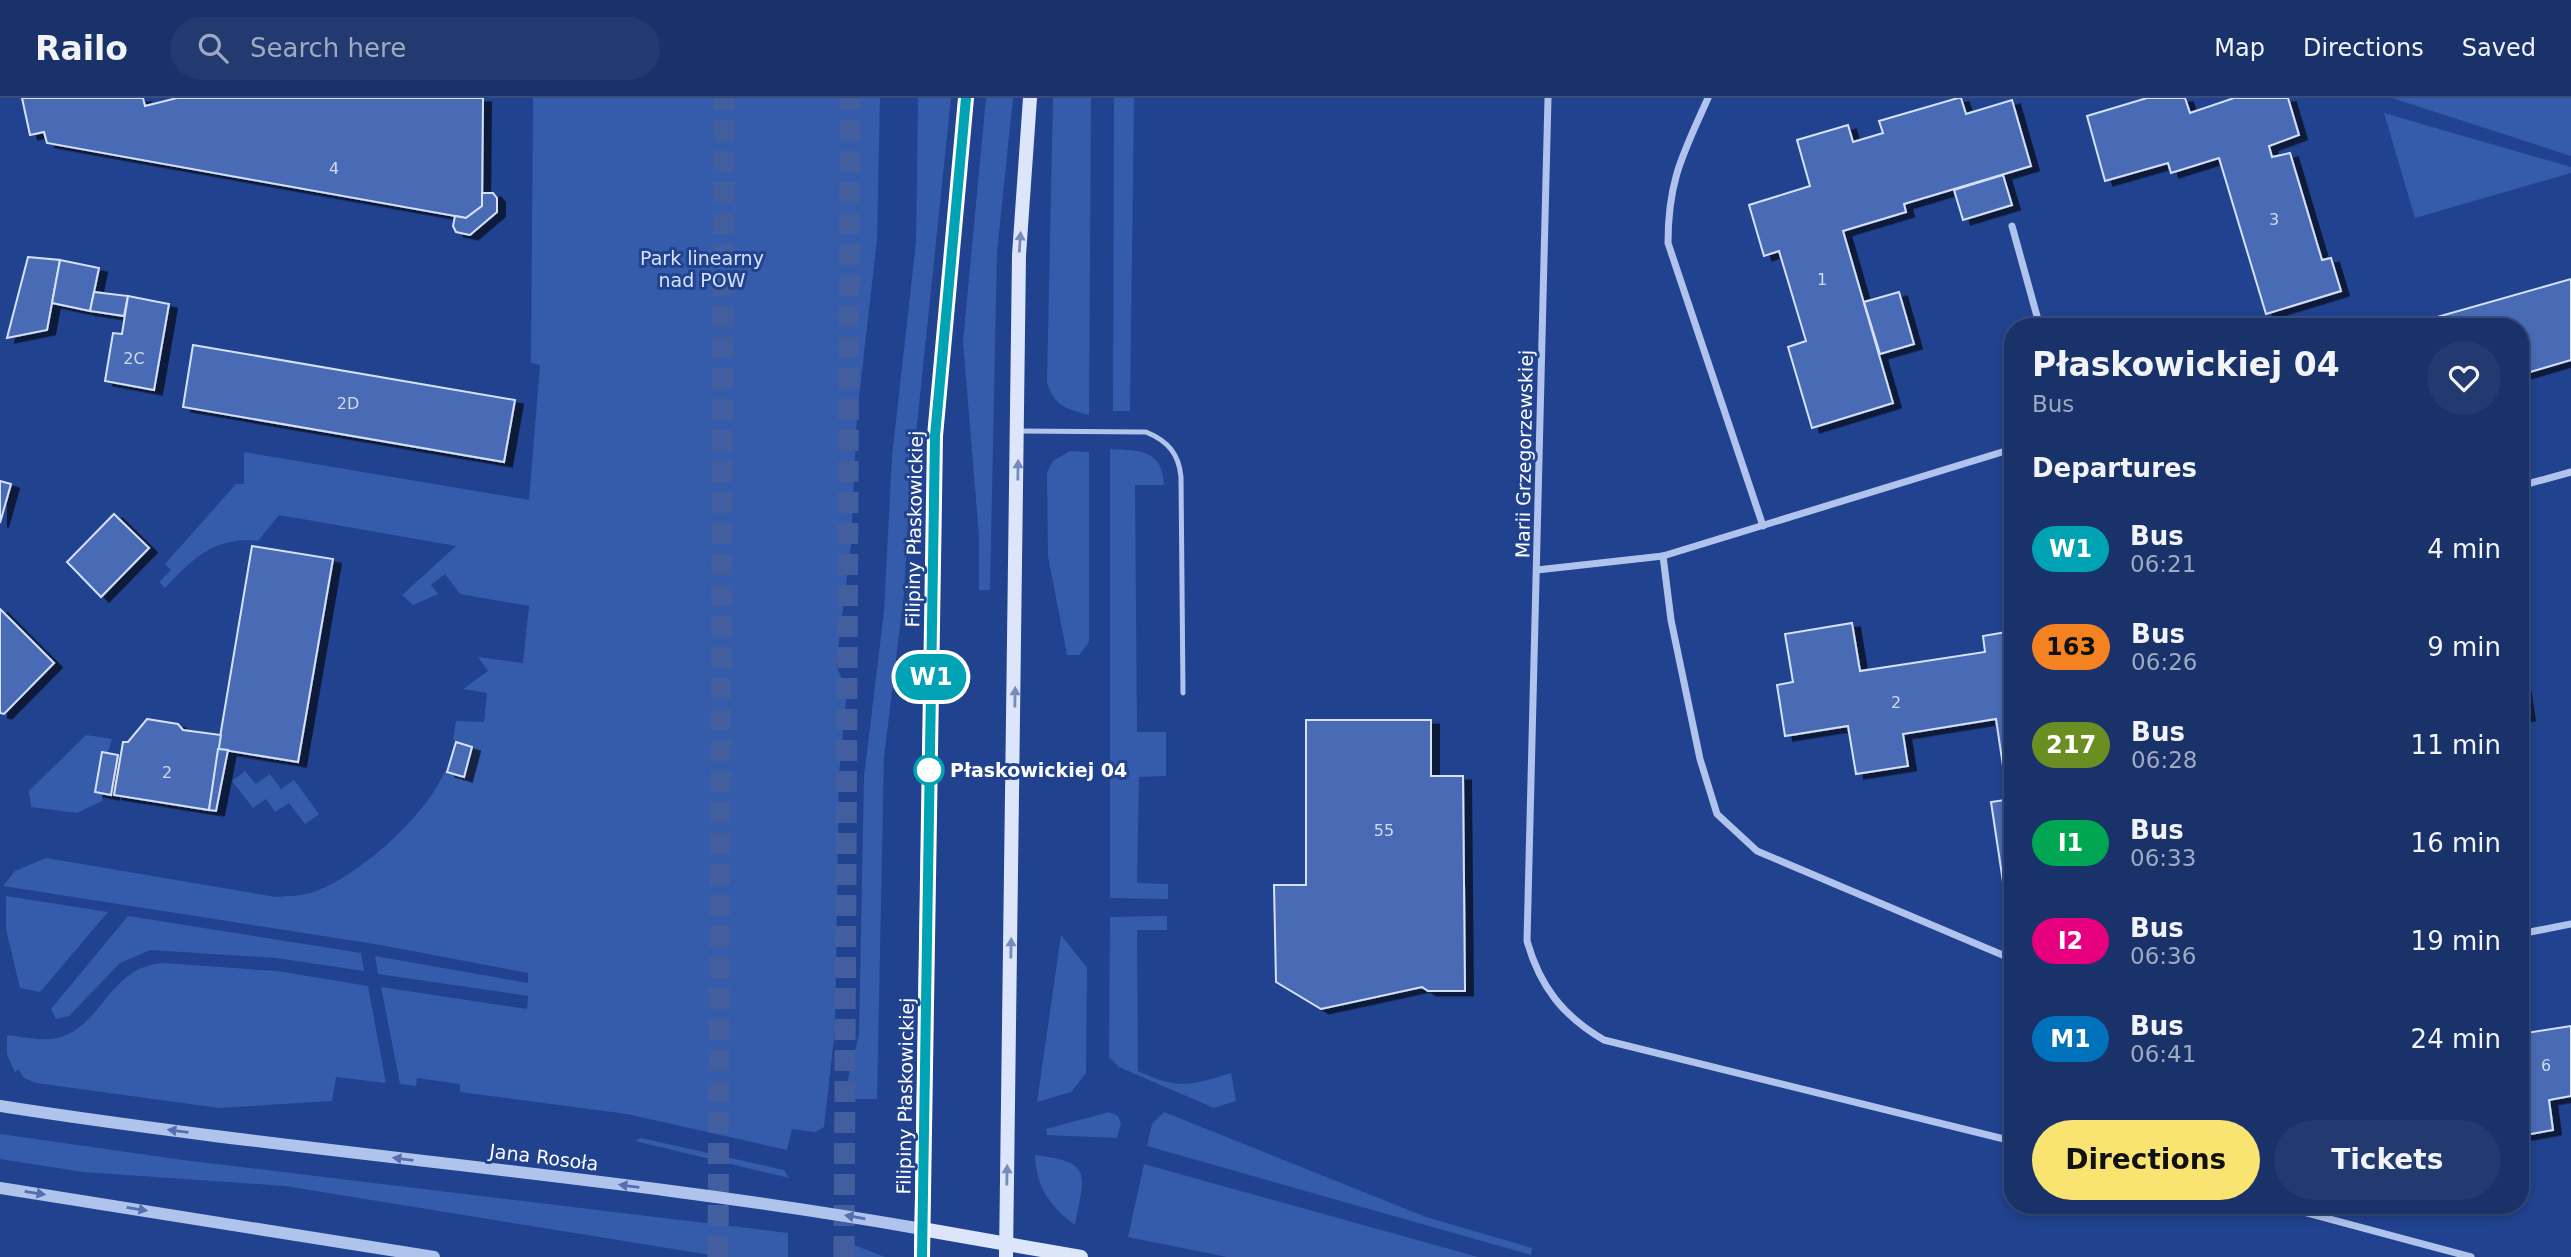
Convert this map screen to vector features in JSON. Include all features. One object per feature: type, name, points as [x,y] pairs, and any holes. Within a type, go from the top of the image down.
[{"type":"main road","name":"Filipiny Płaskowickiej","points":[[922,1257],[935,436],[966,98]]},
{"type":"main road","points":[[1006,1250],[1019,431],[1019,255],[1030,98]]},
{"type":"main road","name":"Jana Rosoła","points":[[922,1229],[1006,1250],[1081,1257]]},
{"type":"street","name":"Marii Grzegorzewskiej","points":[[1548,98],[1536,570],[1663,556],[2004,451]]},
{"type":"street","points":[[1708,98],[1675,172],[1668,206],[1668,243],[1763,526]]},
{"type":"street","points":[[2012,226],[2038,318]]},
{"type":"street","points":[[2529,484],[2571,472]]},
{"type":"street","points":[[1663,556],[1671,620],[1700,759],[1717,814],[1757,851],[2004,956]]},
{"type":"street","points":[[1536,570],[1527,941],[1534,966],[1562,1010],[1604,1040],[1629,1048],[2004,1139]]},
{"type":"street","points":[[2529,932],[2571,924]]},
{"type":"street","name":"Jana Rosoła","points":[[0,1106],[185,1132],[803,1208],[922,1229]]},
{"type":"street","points":[[0,1188],[434,1257]]},
{"type":"street","points":[[2311,1214],[2471,1257]]},
{"type":"lane","points":[[1019,431],[1146,432],[1165,442],[1177,457],[1181,477],[1184,693]]},
{"type":"green space","name":"Park linearny nad POW","points":[[533,98],[880,98],[877,240],[857,415],[851,544],[836,666],[847,689],[839,775],[835,1029],[824,1127],[815,1132],[792,1129],[787,1150],[627,1114],[460,1092],[460,1084],[417,1078],[416,1086],[400,1084],[381,987],[527,1009],[528,996],[378,974],[375,956],[528,983],[528,973],[375,944],[3,886],[15,871],[46,858],[276,897],[314,892],[351,872],[390,842],[423,806],[445,771],[464,776],[472,747],[453,740],[456,721],[484,722],[487,693],[463,689],[488,671],[478,657],[523,663],[529,606],[460,594],[445,574],[431,585],[438,594],[413,605],[402,595],[456,546],[279,515],[258,541],[243,540],[217,546],[195,559],[165,588],[159,582],[171,570],[165,564],[236,484],[244,484],[244,452],[529,500],[540,365],[531,363]]},
{"type":"green space","points":[[918,98],[951,98],[916,434],[913,434],[904,594],[884,757],[877,1099],[843,1099],[859,1035],[864,777],[884,611],[892,457],[916,242]]},
{"type":"green space","points":[[986,98],[1013,98],[997,252],[990,590],[979,590],[979,536],[963,342]]},
{"type":"green space","points":[[1053,98],[1091,98],[1089,415],[1062,405],[1053,396],[1047,382]]},
{"type":"green space","points":[[1114,98],[1134,98],[1130,411],[1113,411]]},
{"type":"green space","points":[[2392,98],[2571,98],[2571,156]]},
{"type":"green space","points":[[2384,113],[2571,167],[2571,173],[2415,218]]},
{"type":"green space","points":[[1110,449],[1140,452],[1154,458],[1159,464],[1164,485],[1135,485],[1137,732],[1166,732],[1166,776],[1139,777],[1137,883],[1168,884],[1168,899],[1110,898]]},
{"type":"green space","points":[[1070,451],[1089,452],[1089,642],[1079,655],[1067,655],[1048,556],[1047,472],[1053,461]]},
{"type":"green space","points":[[86,735],[112,739],[95,792],[103,794],[102,801],[77,813],[31,807],[29,791]]},
{"type":"green space","points":[[245,771],[256,784],[270,774],[281,789],[294,780],[319,814],[305,824],[289,803],[275,812],[266,799],[253,808],[232,781]]},
{"type":"green space","points":[[6,896],[108,912],[40,992],[20,988],[6,929]]},
{"type":"green space","points":[[128,916],[361,953],[364,971],[276,958],[150,950],[120,963],[69,1016],[56,1019],[51,1009]]},
{"type":"green space","points":[[1167,916],[1167,930],[1137,930],[1138,1071],[1163,1081],[1184,1084],[1231,1073],[1236,1101],[1214,1108],[1119,1067],[1109,1057],[1110,917]]},
{"type":"green space","points":[[1061,935],[1087,968],[1086,1073],[1071,1092],[1037,1102]]},
{"type":"green space","points":[[163,963],[277,971],[368,986],[386,1083],[336,1077],[332,1101],[219,1108],[36,1083],[24,1078],[18,1069],[15,1073],[7,1054],[7,1035],[41,1039],[61,1037],[88,1020],[130,974]]},
{"type":"green space","points":[[1109,1112],[1118,1116],[1121,1123],[1117,1138],[1047,1135],[1046,1129]]},
{"type":"green space","points":[[1164,1112],[1426,1217],[1532,1248],[1531,1255],[1147,1146],[1152,1124]]},
{"type":"green space","points":[[0,1134],[183,1160],[788,1233],[788,1257],[723,1257],[285,1186],[83,1172],[0,1159]]},
{"type":"green space","points":[[641,1138],[784,1170],[789,1178],[635,1141]]},
{"type":"green space","points":[[1035,1155],[1067,1162],[1076,1167],[1080,1174],[1081,1194],[1075,1225],[1058,1211],[1046,1195],[1038,1176]]},
{"type":"green space","points":[[1144,1164],[1478,1257],[1227,1257],[1128,1237]]},
{"type":"green space","points":[[841,1240],[885,1257],[840,1257]]},
{"type":"building","points":[[22,98],[143,98],[145,106],[177,98],[483,98],[482,206],[466,218],[47,143],[44,132],[30,135]]},
{"type":"building","points":[[1961,98],[1966,114],[2012,100],[2031,166],[1904,204],[1906,212],[1843,231],[1893,403],[1812,428],[1788,347],[1806,341],[1779,251],[1764,256],[1749,205],[1810,186],[1797,140],[1848,125],[1853,142],[1883,133],[1879,121]]},
{"type":"building","points":[[2147,98],[2185,98],[2190,113],[2234,98],[2288,98],[2299,135],[2269,146],[2272,157],[2290,153],[2322,260],[2331,258],[2341,291],[2266,314],[2219,158],[2171,173],[2168,163],[2105,181],[2087,116]]},
{"type":"building","points":[[2003,175],[2012,205],[1963,220],[1954,190]]},
{"type":"building","points":[[482,193],[493,193],[497,198],[497,212],[470,235],[456,232],[453,226],[455,216],[466,218],[482,206]]},
{"type":"building","points":[[28,257],[60,260],[47,330],[7,338]]},
{"type":"building","points":[[60,260],[99,268],[90,311],[52,303]]},
{"type":"building","points":[[2571,279],[2571,360],[2529,372],[2529,318],[2434,318]]},
{"type":"building","points":[[94,292],[128,296],[124,316],[90,311]]},
{"type":"building","points":[[1899,292],[1914,344],[1880,354],[1864,302]]},
{"type":"building","points":[[128,296],[169,304],[154,390],[105,381],[113,333],[122,334]]},
{"type":"building","points":[[193,345],[515,400],[504,462],[183,407]]},
{"type":"building","points":[[0,481],[11,484],[0,523]]},
{"type":"building","points":[[114,514],[149,548],[101,597],[67,562]]},
{"type":"building","points":[[252,546],[333,559],[298,762],[218,749]]},
{"type":"building","points":[[0,609],[54,663],[4,714],[0,713]]},
{"type":"building","points":[[1852,623],[1860,671],[1985,652],[1983,636],[2004,632],[2004,773],[1996,719],[1903,734],[1908,766],[1856,774],[1848,726],[1785,736],[1777,685],[1793,682],[1785,634]]},
{"type":"building","points":[[147,719],[178,724],[183,730],[221,735],[209,810],[114,795],[123,742],[128,742]]},
{"type":"building","points":[[1306,720],[1431,720],[1431,776],[1463,776],[1465,991],[1428,991],[1422,987],[1321,1009],[1276,982],[1274,885],[1306,885]]},
{"type":"building","points":[[456,742],[472,747],[464,777],[447,772]]},
{"type":"building","points":[[218,749],[228,750],[216,811],[209,810]]},
{"type":"building","points":[[102,752],[118,755],[111,795],[95,792]]},
{"type":"building","points":[[2004,800],[2004,889],[1991,802]]},
{"type":"building","points":[[2571,1026],[2571,1096],[2549,1100],[2553,1130],[2529,1134],[2529,1033]]},
{"type":"tunnel","points":[[718,1257],[724,98]]},
{"type":"tunnel","points":[[844,1257],[850,98]]},
{"type":"bus line","name":"W1","points":[[922,1257],[935,436],[937,387],[966,98]]},
{"type":"place","name":"Płaskowickiej 04","points":[[929,770]]}]
